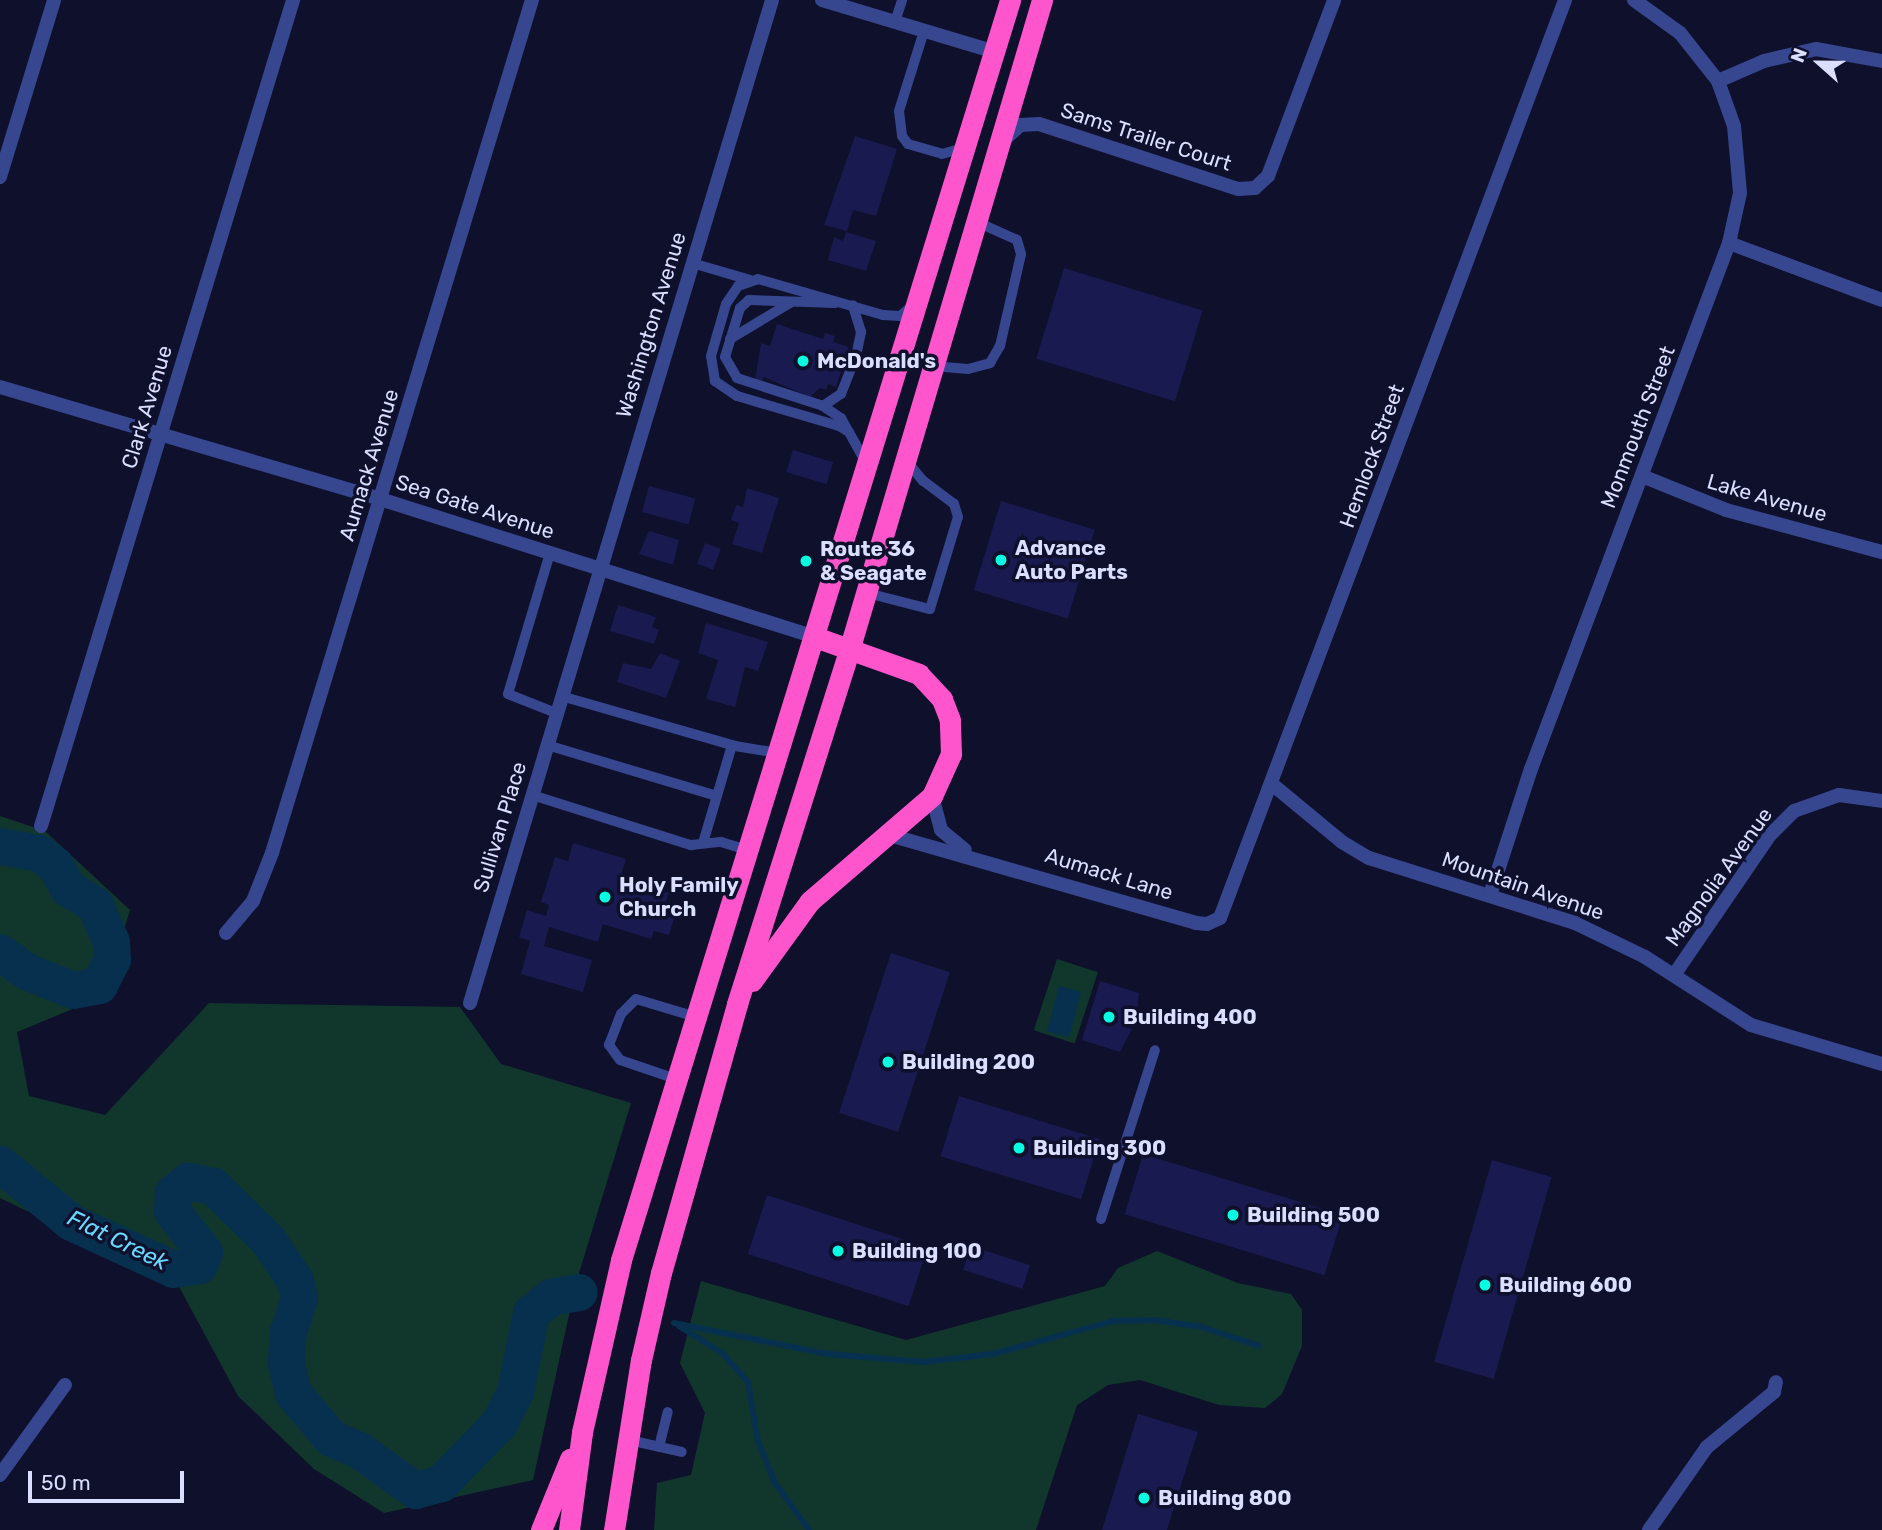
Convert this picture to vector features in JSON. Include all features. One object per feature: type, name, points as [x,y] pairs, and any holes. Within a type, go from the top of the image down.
[{"type":"highway","points":[[569,1530],[582,1432],[621,1260],[1010,0]]},
{"type":"highway","points":[[614,1530],[641,1360],[661,1273],[737,1004],[850,647],[1042,0]]},
{"type":"highway","points":[[737,1004],[810,901],[932,796],[951,754],[950,720],[942,699],[919,674],[850,647],[815,637]]},
{"type":"highway","points":[[541,1530],[582,1432]]},
{"type":"street","points":[[0,177],[54,0]]},
{"type":"street","name":"Clark Avenue","points":[[41,826],[293,0]]},
{"type":"street","name":"Aumack Avenue","points":[[226,933],[253,901],[272,853],[532,0]]},
{"type":"street","name":"Washington Avenue","points":[[571,663],[772,0]]},
{"type":"street","points":[[822,0],[995,52]]},
{"type":"street","name":"Sams Trailer Court","points":[[996,149],[1020,125],[1039,124],[1238,190],[1255,188],[1268,176],[1334,0]]},
{"type":"street","name":"Hemlock Street","points":[[1213,923],[1225,911],[1565,0]]},
{"type":"street","name":"Monmouth Street","points":[[1490,895],[1531,769],[1729,243],[1740,193],[1740,158],[1718,82],[1680,33],[1634,0]]},
{"type":"street","points":[[1718,82],[1764,61],[1816,49],[1882,61]]},
{"type":"street","points":[[1729,243],[1882,300]]},
{"type":"street","name":"Sea Gate Avenue","points":[[0,387],[380,499],[815,637]]},
{"type":"street","name":"Lake Avenue","points":[[1642,476],[1726,510],[1882,552]]},
{"type":"street","name":"Sullivan Place","points":[[470,1003],[571,663]]},
{"type":"street","name":"Mountain Avenue","points":[[1273,785],[1352,849],[1574,923],[1674,975],[1751,1025],[1882,1064]]},
{"type":"street","name":"Magnolia Avenue","points":[[1674,975],[1787,817],[1817,799],[1839,795],[1882,801]]},
{"type":"street","name":"Aumack Lane","points":[[932,796],[936,823],[947,837],[993,861]]},
{"type":"street","name":"Aumack Lane","points":[[886,834],[993,861],[1196,923],[1213,923]]},
{"type":"street","points":[[1650,1530],[1707,1447],[1774,1392],[1776,1382]]},
{"type":"street","points":[[0,1475],[65,1385]]},
{"type":"lane","points":[[895,22],[902,0]]},
{"type":"lane","points":[[923,31],[899,111],[902,136],[908,144],[951,155],[968,140]]},
{"type":"lane","points":[[933,366],[968,369],[990,363],[1000,346],[1021,254],[1017,240],[975,221]]},
{"type":"lane","points":[[692,262],[751,280],[767,279],[892,316],[900,316],[916,301]]},
{"type":"lane","points":[[751,280],[733,290],[726,304],[711,356],[715,381],[737,396],[849,432]]},
{"type":"lane","points":[[849,304],[790,303],[761,297],[749,300],[740,308],[729,341],[727,364],[737,378],[823,406],[841,418],[866,465]]},
{"type":"lane","points":[[729,341],[790,303]]},
{"type":"lane","points":[[823,406],[835,402],[845,388],[860,344],[861,324],[849,304]]},
{"type":"lane","points":[[866,593],[930,609],[958,517],[954,504],[923,481],[906,459]]},
{"type":"lane","points":[[550,553],[508,694],[556,713]]},
{"type":"lane","points":[[561,696],[732,745],[779,753]]},
{"type":"lane","points":[[547,745],[717,796]]},
{"type":"lane","points":[[703,844],[732,745]]},
{"type":"lane","points":[[531,795],[691,845],[721,842],[748,850]]},
{"type":"lane","points":[[676,1079],[620,1060],[608,1045],[621,1014],[636,999],[696,1017]]},
{"type":"lane","points":[[1101,1219],[1155,1050]]},
{"type":"lane","points":[[659,1447],[668,1412]]},
{"type":"lane","points":[[628,1439],[682,1452]]},
{"type":"green space","points":[[0,816],[45,831],[130,910],[104,996],[17,1032],[29,1096],[105,1115],[209,1003],[460,1007],[501,1064],[631,1103],[576,1283],[533,1480],[384,1513],[314,1469],[238,1396],[177,1283],[0,1198]]},
{"type":"green space","points":[[1057,959],[1098,972],[1075,1044],[1034,1030]]},
{"type":"green space","points":[[1157,1251],[1238,1283],[1291,1294],[1302,1310],[1302,1346],[1282,1394],[1265,1408],[1219,1405],[1140,1380],[1108,1385],[1077,1405],[1036,1530],[654,1530],[657,1483],[691,1475],[705,1413],[680,1363],[701,1281],[906,1340],[1105,1286],[1118,1268]]},
{"type":"water","points":[[1059,986],[1081,992],[1069,1037],[1047,1031]]},
{"type":"building","points":[[855,136],[897,149],[876,216],[853,210],[847,231],[824,225]]},
{"type":"building","points":[[846,232],[876,241],[866,271],[828,260],[834,237],[843,241]]},
{"type":"building","points":[[1064,268],[1203,310],[1175,401],[1036,359]]},
{"type":"building","name":"McDonald's","points":[[777,324],[823,339],[825,333],[835,336],[833,342],[849,347],[836,387],[828,384],[826,390],[820,388],[810,397],[764,377],[762,382],[755,380],[761,343],[770,346]]},
{"type":"building","points":[[793,450],[833,462],[826,484],[786,472]]},
{"type":"building","points":[[649,486],[695,498],[688,525],[642,512]]},
{"type":"building","points":[[747,488],[779,498],[762,553],[732,544],[739,523],[731,520],[736,505],[743,507]]},
{"type":"building","points":[[1001,501],[1095,530],[1068,619],[974,590]]},
{"type":"building","points":[[649,531],[679,540],[673,565],[639,554]]},
{"type":"building","points":[[705,543],[721,549],[713,570],[697,564]]},
{"type":"building","points":[[618,605],[656,617],[652,627],[659,630],[654,644],[610,631]]},
{"type":"building","points":[[706,623],[768,642],[758,671],[745,667],[735,707],[706,699],[718,660],[698,653]]},
{"type":"building","points":[[660,653],[680,661],[666,698],[617,682],[623,663],[651,669]]},
{"type":"building","name":"Holy Family Church","points":[[573,843],[626,859],[620,877],[669,893],[666,901],[678,905],[669,935],[654,931],[651,939],[603,924],[598,942],[549,927],[544,946],[592,960],[583,992],[521,974],[530,941],[519,937],[527,910],[546,916],[549,905],[541,902],[555,857],[568,861]]},
{"type":"building","name":"Building 200","points":[[891,953],[950,972],[898,1132],[839,1113]]},
{"type":"building","name":"Building 400","points":[[1100,981],[1139,993],[1136,1018],[1129,1016],[1126,1027],[1132,1029],[1120,1052],[1082,1040]]},
{"type":"building","name":"Building 300","points":[[959,1096],[1100,1139],[1081,1199],[941,1156]]},
{"type":"building","name":"Building 500","points":[[1143,1154],[1343,1215],[1324,1275],[1125,1214]]},
{"type":"building","name":"Building 600","points":[[1492,1160],[1552,1177],[1494,1379],[1434,1362]]},
{"type":"building","name":"Building 100","points":[[767,1195],[928,1247],[909,1306],[748,1254]]},
{"type":"building","points":[[971,1246],[1030,1265],[1022,1289],[963,1270]]},
{"type":"building","name":"Building 800","points":[[1138,1414],[1198,1432],[1167,1530],[1102,1530]]},
{"type":"waterway","name":"Flat Creek","points":[[0,846],[39,853],[55,865],[68,888],[95,905],[111,942],[112,959],[99,985],[73,990],[26,971],[0,952]]},
{"type":"waterway","name":"Flat Creek","points":[[0,1164],[71,1222],[173,1269],[199,1265],[204,1252],[172,1211],[173,1193],[188,1181],[213,1186],[268,1240],[295,1280],[299,1298],[288,1331],[286,1363],[293,1393],[331,1438],[359,1450],[415,1490],[441,1483],[499,1423],[515,1391],[531,1313],[550,1297],[579,1292]]},
{"type":"waterway","points":[[674,1323],[828,1354],[923,1362],[993,1354],[1113,1321],[1154,1320],[1202,1327],[1259,1346]]},
{"type":"waterway","name":"Flat Creek","points":[[679,1326],[722,1353],[748,1382],[758,1441],[775,1483],[809,1530]]},
{"type":"place","name":"McDonald's","points":[[803,361]]},
{"type":"place","name":"Advance Auto Parts","points":[[1001,560]]},
{"type":"place","name":"Route 36 & Seagate","points":[[806,561]]},
{"type":"place","name":"Holy Family Church","points":[[605,897]]},
{"type":"place","name":"Building 400","points":[[1109,1017]]},
{"type":"place","name":"Building 200","points":[[888,1062]]},
{"type":"place","name":"Building 300","points":[[1019,1148]]},
{"type":"place","name":"Building 500","points":[[1233,1215]]},
{"type":"place","name":"Building 100","points":[[838,1251]]},
{"type":"place","name":"Building 600","points":[[1485,1285]]},
{"type":"place","name":"Building 800","points":[[1144,1498]]}]
